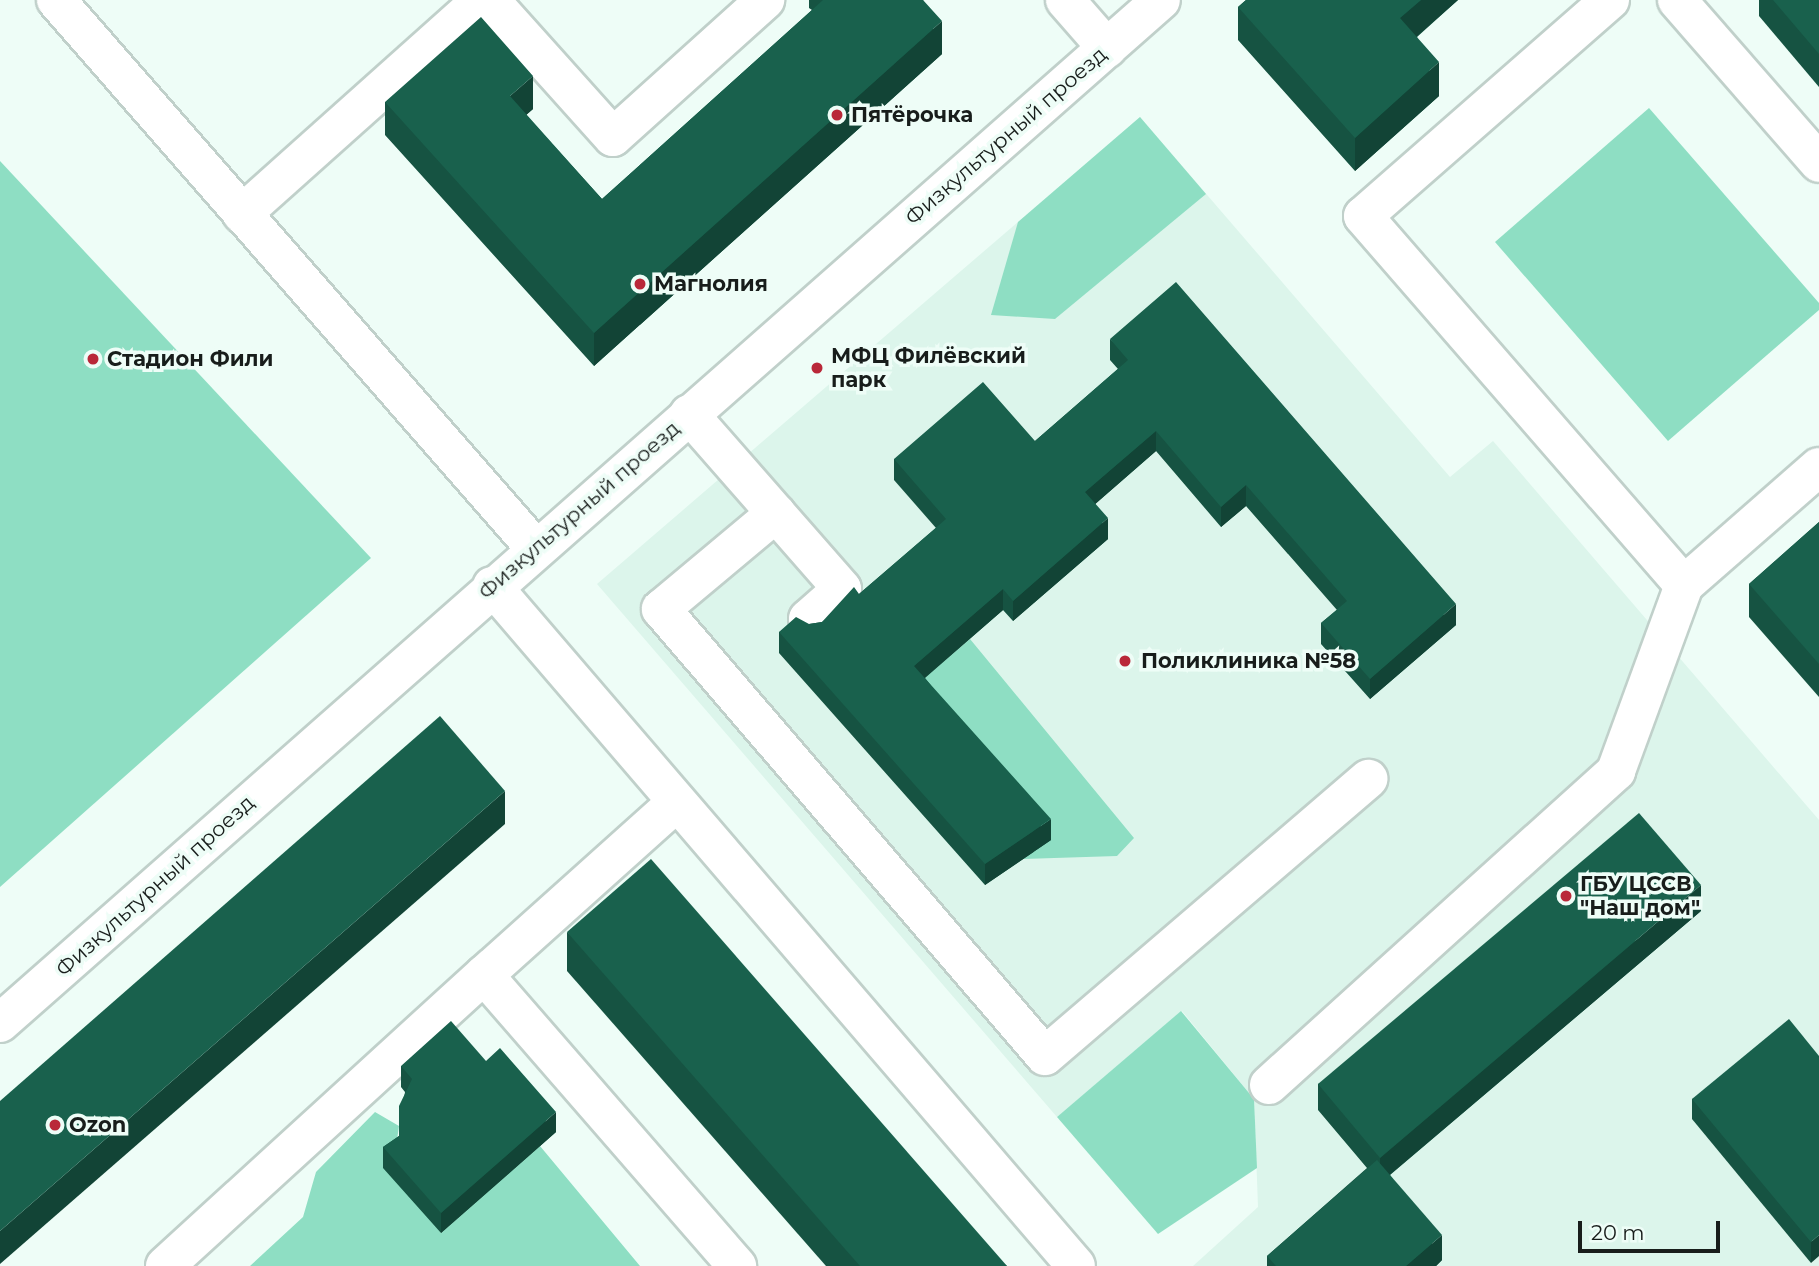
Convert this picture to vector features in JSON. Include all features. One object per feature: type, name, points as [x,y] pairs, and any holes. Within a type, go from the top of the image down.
[{"type":"street","points":[[56,0],[535,548]]},
{"type":"street","points":[[242,214],[481,0]]},
{"type":"street","points":[[489,0],[612,137],[765,0]]},
{"type":"street","points":[[1065,0],[1107,48]]},
{"type":"street","name":"Физкультурный проезд","points":[[0,1023],[535,548],[1161,0]]},
{"type":"street","points":[[1610,0],[1363,216],[1684,585]]},
{"type":"street","points":[[1677,0],[1819,163]]},
{"type":"street","points":[[689,414],[842,589],[808,619],[813,623]]},
{"type":"street","points":[[1269,1085],[1616,771],[1684,585],[1819,467]]},
{"type":"street","points":[[776,513],[661,609],[1045,1056],[1368,779]]},
{"type":"street","points":[[492,586],[1076,1266]]},
{"type":"street","points":[[165,1266],[677,802]]},
{"type":"street","points":[[484,975],[737,1266]]},
{"type":"shaded area","name":"Поликлиника №58","points":[[1140,117],[1450,477],[1493,441],[1819,820],[1819,1266],[1193,1266],[1258,1207],[1254,1099],[1182,1011],[1057,1117],[597,584]]},
{"type":"green space","points":[[1649,108],[1819,303],[1819,310],[1668,441],[1495,242]]},
{"type":"green space","points":[[1140,117],[1206,194],[1055,319],[991,315],[1018,222]]},
{"type":"green space","name":"Стадион Фили","points":[[0,161],[371,558],[0,887]]},
{"type":"green space","points":[[970,639],[1134,838],[1117,856],[1023,859],[1051,839],[914,687]]},
{"type":"green space","points":[[1181,1011],[1254,1099],[1257,1168],[1158,1234],[1057,1117]]},
{"type":"green space","points":[[375,1112],[399,1126],[397,1140],[441,1233],[540,1146],[640,1266],[250,1266],[303,1217],[316,1172]]},
{"type":"building","points":[[823,0],[923,0],[942,21],[594,333],[385,102],[481,17],[533,76],[510,96],[602,199]]},
{"type":"building","points":[[1246,0],[1421,0],[1400,18],[1439,62],[1355,138],[1238,7]]},
{"type":"building","points":[[1773,0],[1819,0],[1819,54]]},
{"type":"building","points":[[1176,282],[1456,604],[1370,679],[1321,623],[1347,601],[1246,485],[1221,507],[1156,431],[1085,492],[1108,518],[1013,601],[1003,589],[914,666],[1051,819],[985,864],[779,632],[796,617],[809,624],[822,622],[854,587],[859,594],[946,519],[894,459],[983,382],[1035,441],[1128,360],[1110,339]]},
{"type":"building","points":[[1819,522],[1819,664],[1749,584]]},
{"type":"building","points":[[440,716],[505,791],[0,1231],[0,1101]]},
{"type":"building","points":[[1639,813],[1701,885],[1380,1158],[1318,1084]]},
{"type":"building","points":[[651,859],[1007,1266],[860,1266],[567,932]]},
{"type":"building","points":[[1789,1019],[1819,1056],[1819,1235],[1811,1242],[1692,1099]]},
{"type":"building","points":[[451,1021],[486,1061],[500,1048],[556,1112],[441,1213],[383,1147],[399,1136],[399,1106],[412,1079],[401,1066]]},
{"type":"building","points":[[1377,1160],[1442,1235],[1406,1266],[1276,1266],[1267,1256]]},
{"type":"place","name":"Пятёрочка","points":[[837,115]]},
{"type":"place","name":"Магнолия","points":[[640,284]]},
{"type":"place","name":"Стадион Фили","points":[[93,359]]},
{"type":"place","name":"МФЦ Филёвский парк","points":[[817,368]]},
{"type":"place","name":"Поликлиника №58","points":[[1125,661]]},
{"type":"place","name":"ГБУ ЦССВ \"Наш дом\"","points":[[1566,896]]},
{"type":"place","name":"Ozon","points":[[55,1125]]}]
